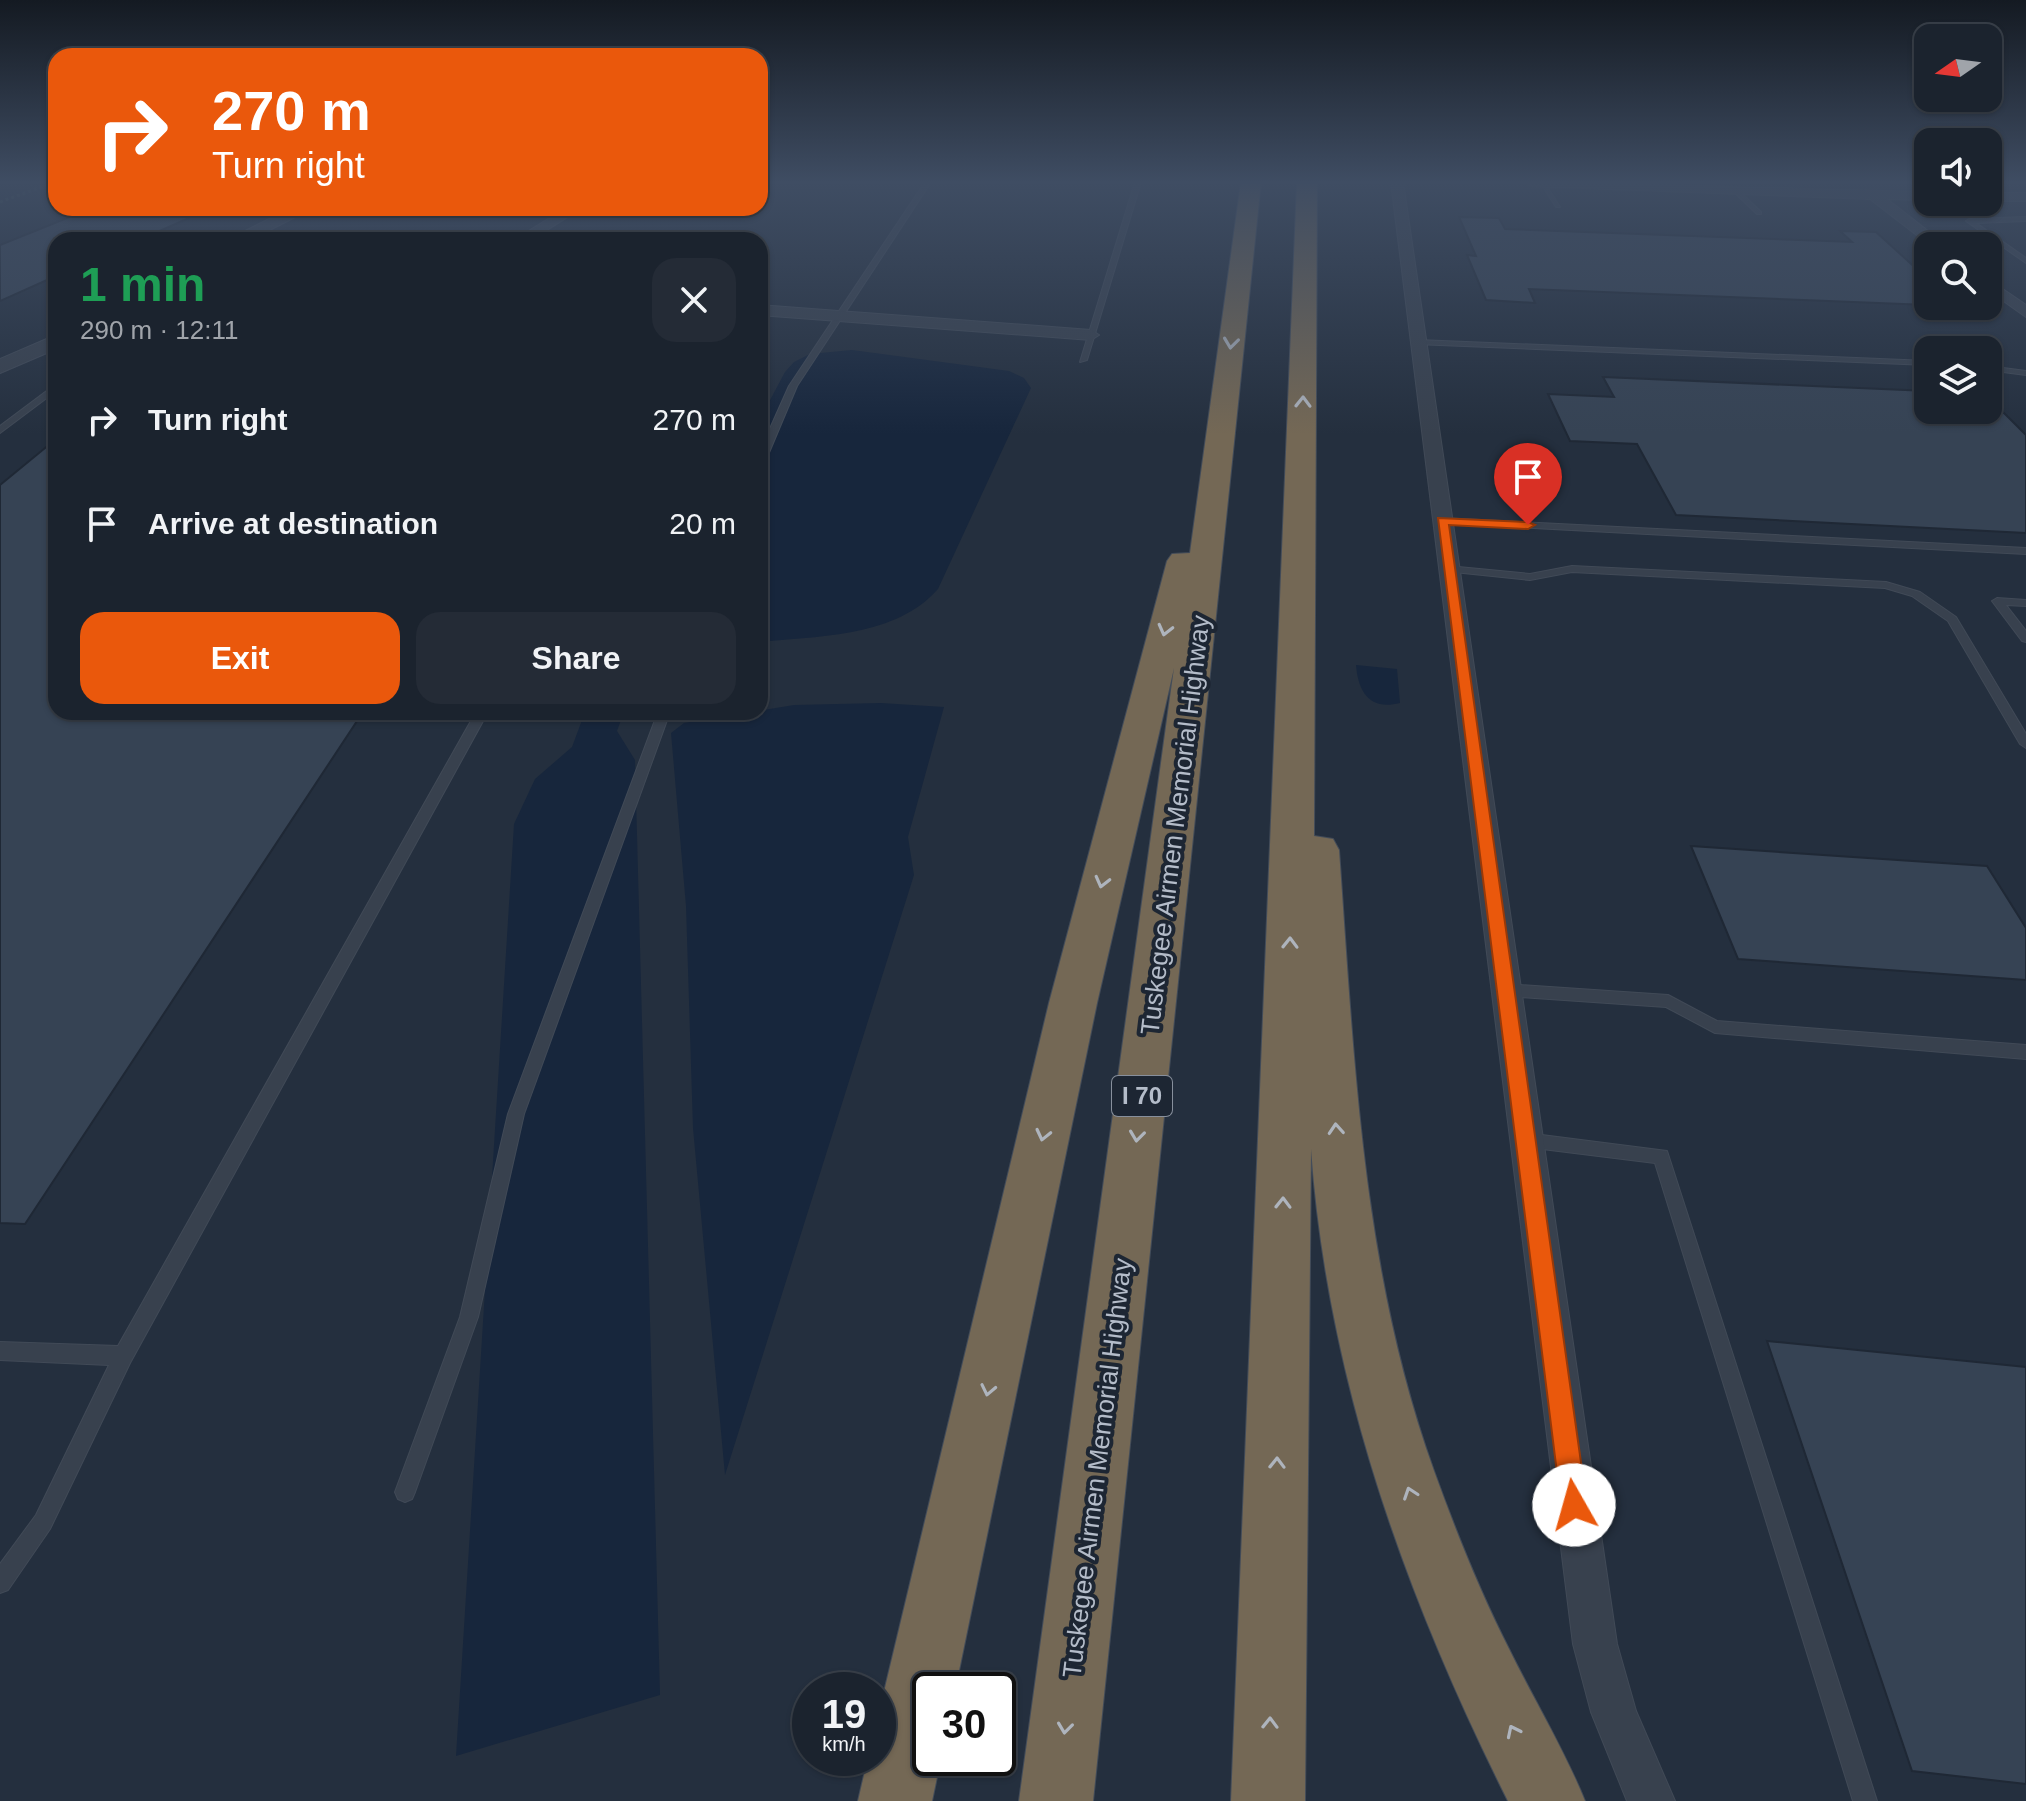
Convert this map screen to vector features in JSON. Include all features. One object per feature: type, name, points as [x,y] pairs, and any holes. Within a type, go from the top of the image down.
[{"type":"highway","name":"Tuskegee Airmen Memorial Highway","points":[[1056,1801],[1241,266]]},
{"type":"highway","points":[[1268,1801],[1306,266]]},
{"type":"highway","points":[[895,1801],[1070,1018],[1225,392]]},
{"type":"highway","points":[[1302,480],[1323,936],[1339,1170],[1350,1257],[1385,1421],[1420,1523],[1477,1656],[1548,1801]]},
{"type":"highway","points":[[935,1672],[972,1464]]},
{"type":"highway","points":[[912,1801],[916,1776]]},
{"type":"street","points":[[1408,266],[1595,1644],[1614,1712],[1651,1801]]},
{"type":"street","points":[[2002,294],[2026,312]]},
{"type":"street","points":[[768,311],[1091,335]]},
{"type":"street","points":[[0,349],[48,327]]},
{"type":"street","points":[[0,367],[48,345]]},
{"type":"lane","points":[[768,444],[793,386],[872,266]]},
{"type":"lane","points":[[1083,360],[1112,266]]},
{"type":"lane","points":[[1418,342],[1914,362]]},
{"type":"lane","points":[[2002,370],[2026,373]]},
{"type":"lane","points":[[2015,371],[2026,381]]},
{"type":"lane","points":[[0,430],[48,393]]},
{"type":"lane","points":[[1442,521],[2026,551]]},
{"type":"lane","points":[[1448,569],[1530,577],[1572,569],[1886,585],[1916,594],[1952,619],[2026,744]]},
{"type":"lane","points":[[2026,603],[1997,601],[2026,639]]},
{"type":"lane","points":[[0,1582],[43,1522],[123,1356],[478,720]]},
{"type":"lane","points":[[405,1492],[469,1317],[516,1114],[661,720]]},
{"type":"lane","points":[[1505,990],[1668,1001],[1715,1027],[2026,1052]]},
{"type":"lane","points":[[1525,1140],[1661,1156],[1865,1801]]},
{"type":"lane","points":[[0,1351],[123,1356]]},
{"type":"water","points":[[852,350],[1009,371],[1024,378],[1031,388],[938,589],[921,605],[879,625],[832,635],[768,641],[768,404],[785,372],[794,362],[810,354]]},
{"type":"water","points":[[1356,665],[1397,669],[1400,703],[1380,704],[1367,697],[1359,683]]},
{"type":"water","points":[[881,703],[944,707],[908,837],[914,875],[725,1475],[693,1128],[686,906],[671,733],[684,723],[702,720],[768,720],[768,709],[794,705]]},
{"type":"water","points":[[582,720],[621,720],[617,731],[635,760],[660,1695],[456,1756],[514,824],[535,779],[572,747]]},
{"type":"building","points":[[0,266],[48,266],[48,280],[0,301]]},
{"type":"building","points":[[1472,266],[1914,267],[1914,304],[1529,289],[1535,303],[1486,300]]},
{"type":"building","points":[[1603,377],[1914,390],[1914,424],[2002,424],[2002,411],[2026,435],[2026,533],[1676,515],[1637,444],[1570,441],[1548,394],[1614,397]]},
{"type":"building","points":[[48,446],[48,720],[358,720],[25,1224],[0,1223],[0,485]]},
{"type":"building","points":[[1691,846],[1987,866],[2026,928],[2026,980],[1738,959]]},
{"type":"building","points":[[1767,1341],[2026,1367],[2026,1784],[1912,1771]]},
{"type":"route","points":[[1528,525],[1442,521],[1574,1505]]}]
